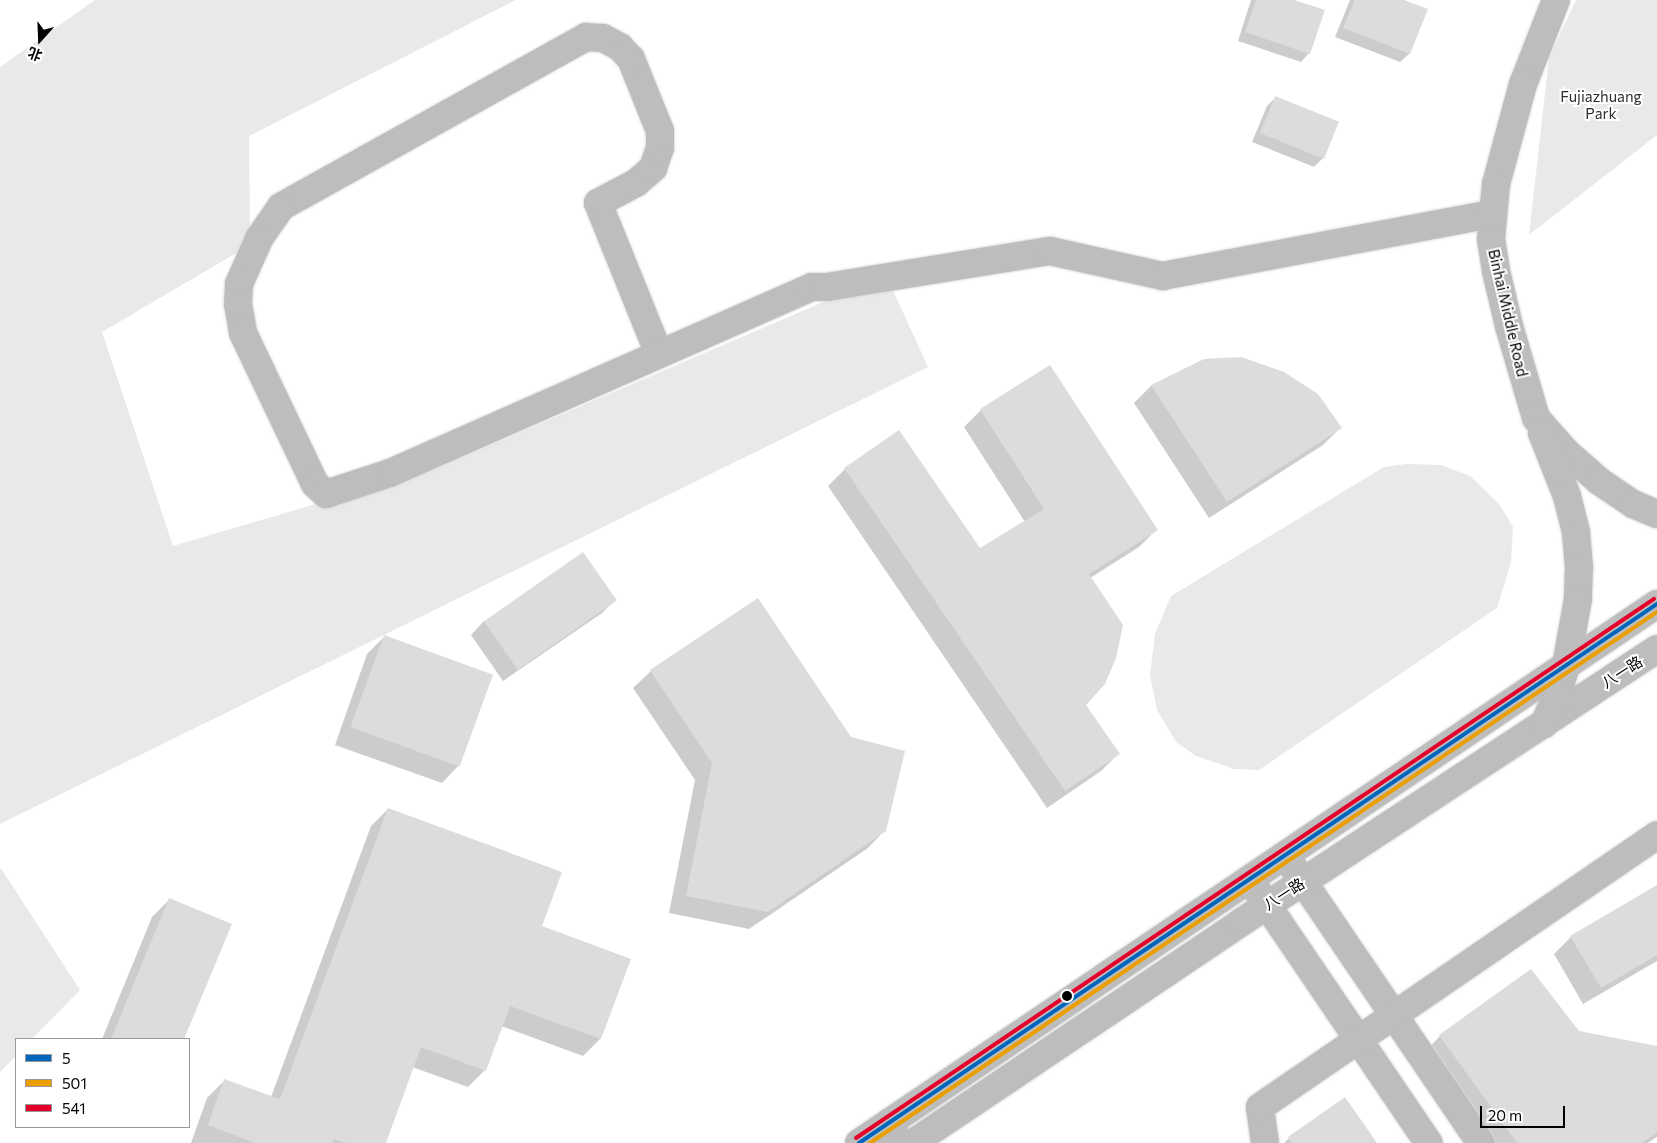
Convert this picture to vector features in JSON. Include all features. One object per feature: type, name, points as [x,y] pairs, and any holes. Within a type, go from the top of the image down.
[{"type":"main road","name":"Binhai Middle Road","points":[[1556,0],[1523,84],[1496,184],[1491,239],[1496,271],[1509,326],[1536,418],[1566,452],[1599,481],[1634,504],[1657,514]]},
{"type":"main road","points":[[659,354],[598,203],[636,183],[653,168],[660,148],[660,131],[631,59],[620,47],[603,38],[586,37],[281,207],[259,239],[239,284],[238,304],[244,333],[315,484],[326,494],[390,473],[659,354],[812,286],[827,286],[1050,251],[1163,276],[1492,214]]},
{"type":"main road","points":[[1536,418],[1567,496],[1576,533],[1579,566],[1578,599],[1566,666],[1557,695],[1544,724]]},
{"type":"main road","points":[[859,1143],[894,1133],[1250,880],[1657,604]]},
{"type":"main road","name":"八一路","points":[[913,1143],[1267,905],[1657,649]]},
{"type":"main road","points":[[1265,1143],[1260,1107],[1657,835]]},
{"type":"main road","points":[[1285,856],[1481,1143]]},
{"type":"main road","points":[[1250,880],[1429,1143]]},
{"type":"green space","points":[[95,0],[516,0],[249,136],[250,245],[102,332],[173,546],[435,469],[886,275],[928,367],[0,824],[0,67]]},
{"type":"green space","name":"Fujiazhuang Park","points":[[1576,0],[1657,0],[1657,135],[1529,235],[1549,58]]},
{"type":"green space","points":[[1406,464],[1441,465],[1470,476],[1499,504],[1513,527],[1511,562],[1497,608],[1259,770],[1234,769],[1196,756],[1176,742],[1157,710],[1150,675],[1155,634],[1171,596],[1384,467]]},
{"type":"green space","points":[[0,867],[80,990],[33,1038],[15,1038],[15,1057],[0,1072]]},
{"type":"building","points":[[1256,0],[1294,0],[1325,10],[1310,54],[1245,32]]},
{"type":"building","points":[[1355,0],[1404,0],[1428,9],[1410,54],[1343,28]]},
{"type":"building","points":[[1275,96],[1339,122],[1324,159],[1260,133]]},
{"type":"building","points":[[1241,357],[1284,372],[1318,394],[1342,428],[1227,502],[1151,385],[1204,359]]},
{"type":"building","points":[[1050,365],[1158,530],[1089,574],[1123,625],[1116,658],[1105,684],[1086,705],[1120,754],[1065,791],[844,468],[899,430],[980,548],[1044,509],[980,409]]},
{"type":"building","points":[[583,552],[617,600],[518,670],[484,621]]},
{"type":"building","points":[[758,598],[851,737],[905,751],[886,831],[768,912],[686,896],[712,763],[650,670]]},
{"type":"building","points":[[384,635],[493,675],[459,767],[350,727]]},
{"type":"building","points":[[388,808],[562,872],[542,926],[631,959],[601,1039],[510,1006],[486,1071],[421,1047],[386,1143],[345,1143],[334,1139],[332,1143],[255,1143],[208,1125],[224,1079],[280,1099]]},
{"type":"building","points":[[1657,885],[1657,955],[1601,988],[1570,936]]},
{"type":"building","points":[[169,898],[232,924],[184,1038],[111,1038]]},
{"type":"building","points":[[1531,969],[1579,1031],[1657,1046],[1657,1133],[1641,1143],[1517,1143],[1439,1035]]},
{"type":"building","points":[[1345,1097],[1377,1143],[1292,1143],[1288,1137]]},
{"type":"transit line","name":"541","points":[[856,1138],[1654,599]]},
{"type":"transit line","name":"5","points":[[859,1143],[1657,604]]},
{"type":"transit line","name":"501","points":[[870,1143],[1657,612]]}]
